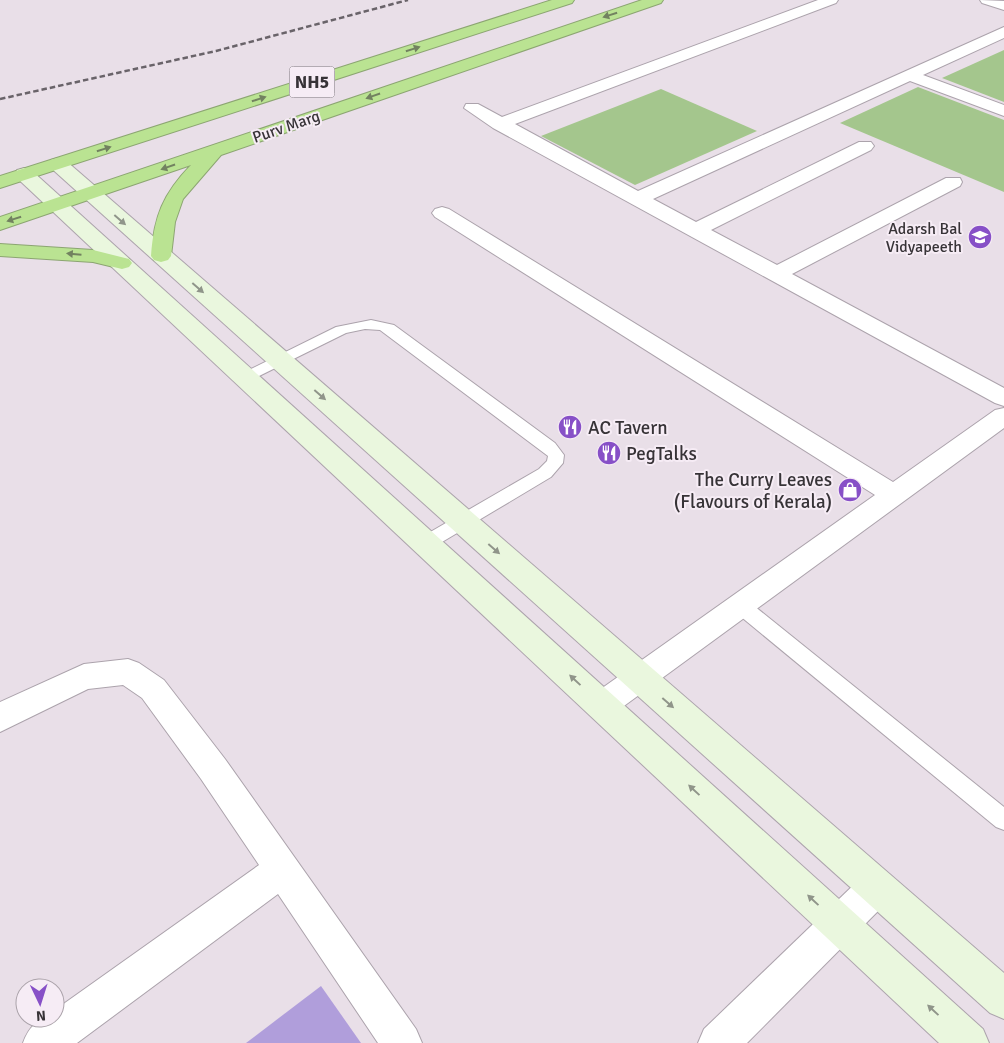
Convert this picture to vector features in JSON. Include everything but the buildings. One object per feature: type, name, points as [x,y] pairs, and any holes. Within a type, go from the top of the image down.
[{"type":"highway","name":"Purv Marg","points":[[0,182],[567,0]]},
{"type":"highway","name":"Purv Marg","points":[[0,224],[656,0]]},
{"type":"highway","points":[[161,256],[168,207],[182,185],[214,151]]},
{"type":"highway","points":[[0,250],[93,256],[122,263]]},
{"type":"street","points":[[499,124],[830,0]]},
{"type":"street","points":[[986,0],[1004,6]]},
{"type":"street","points":[[638,198],[1004,32]]},
{"type":"street","points":[[909,75],[1004,112]]},
{"type":"street","points":[[472,108],[1004,398]]},
{"type":"street","points":[[696,230],[865,146]]},
{"type":"street","points":[[58,164],[89,194],[1004,999]]},
{"type":"street","points":[[24,174],[969,1043]]},
{"type":"street","points":[[776,274],[953,182]]},
{"type":"street","points":[[442,213],[894,495]]},
{"type":"street","points":[[602,705],[1004,416]]},
{"type":"street","points":[[0,718],[28,702],[84,677],[128,672],[153,689],[214,769],[402,1043]]},
{"type":"street","points":[[43,1043],[282,870]]},
{"type":"street","points":[[718,1043],[877,887]]},
{"type":"lane","points":[[246,377],[354,325],[366,324],[388,328],[550,447],[556,455],[555,464],[545,472],[426,543]]},
{"type":"lane","points":[[741,606],[1004,820]]},
{"type":"green space","points":[[1004,50],[1004,102],[942,78]]},
{"type":"green space","points":[[918,87],[1004,120],[1004,192],[840,123]]},
{"type":"green space","points":[[661,89],[757,131],[635,185],[541,136]]},
{"type":"railway","points":[[0,99],[216,51],[408,0]]},
{"type":"place","name":"Adarsh Bal Vidyapeeth","points":[[980,237]]},
{"type":"place","name":"AC Tavern","points":[[570,427]]},
{"type":"place","name":"PegTalks","points":[[609,453]]},
{"type":"place","name":"The Curry Leaves (Flavours of Kerala)","points":[[850,490]]}]
